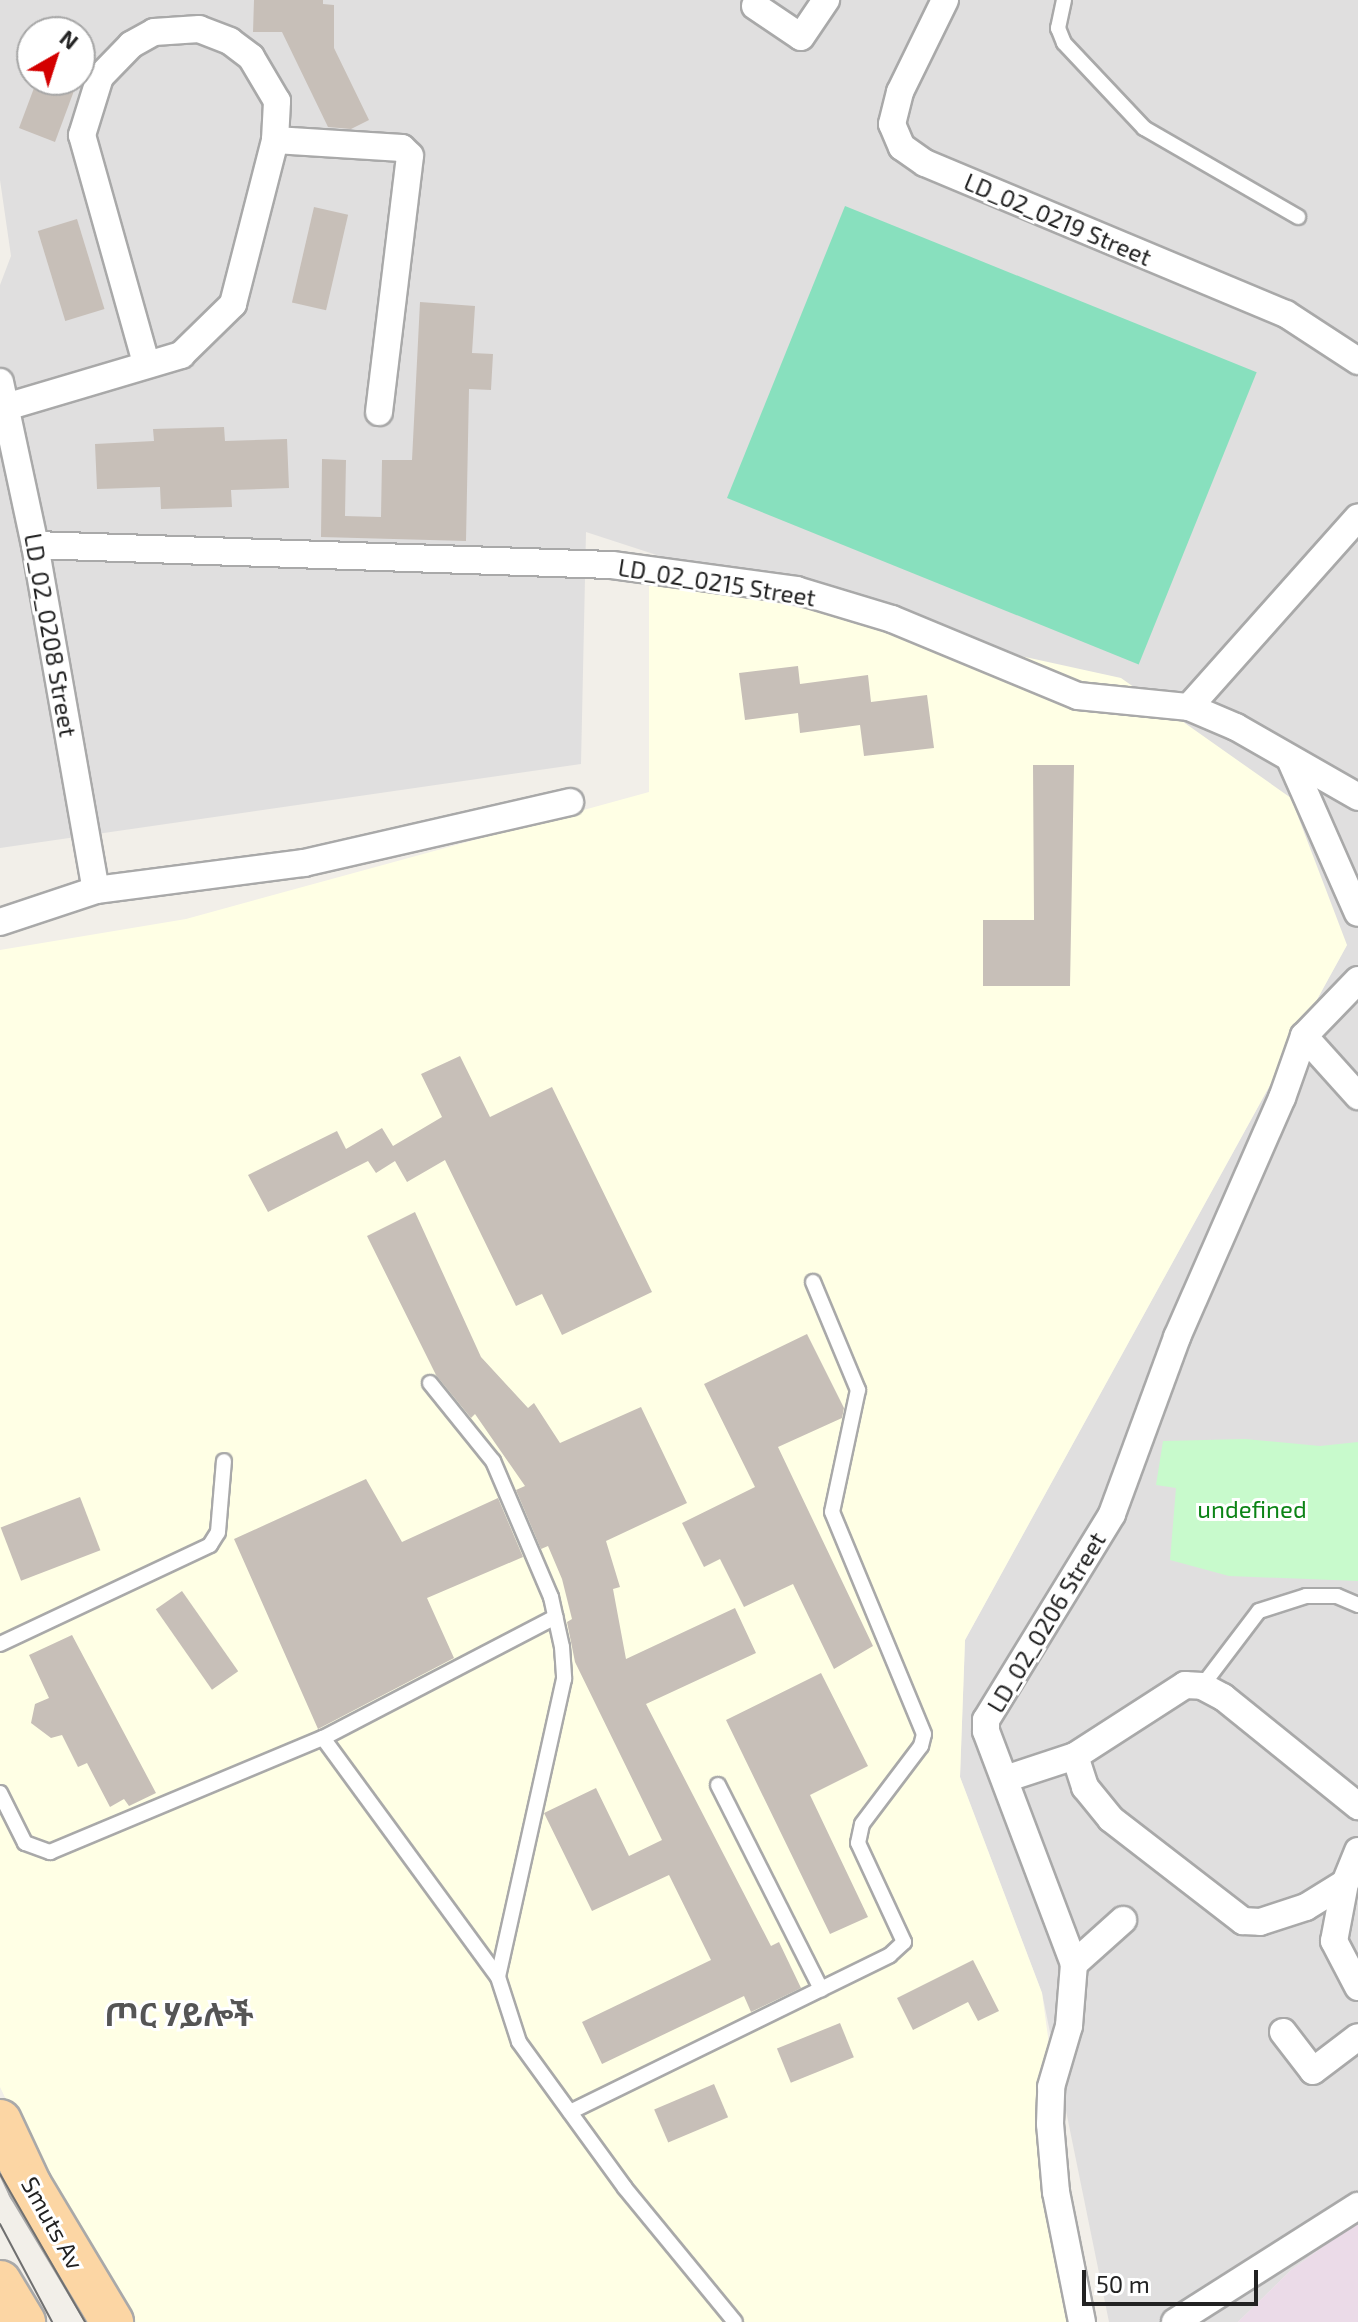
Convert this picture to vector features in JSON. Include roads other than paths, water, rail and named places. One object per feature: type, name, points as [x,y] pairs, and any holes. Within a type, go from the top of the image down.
[{"type":"main road","name":"Smuts Av","points":[[0,2121],[30,2185],[112,2322]]},
{"type":"main road","points":[[0,2282],[24,2322]]},
{"type":"street","points":[[755,6],[801,37],[826,0]]},
{"type":"street","name":"LD_02_0219 Street","points":[[945,0],[900,92],[892,124],[902,147],[925,163],[1286,314],[1358,361]]},
{"type":"street","points":[[3,394],[146,363],[181,355],[233,304],[275,140],[277,101],[266,78],[230,41],[199,29],[154,32],[131,45],[100,77],[82,135],[146,363]]},
{"type":"street","points":[[275,140],[402,148],[410,156],[379,412]]},
{"type":"street","name":"LD_02_0208 Street","points":[[3,394],[35,545],[96,890]]},
{"type":"street","points":[[1189,707],[1358,517]]},
{"type":"street","name":"LD_02_0215 Street","points":[[35,545],[612,565],[796,590],[892,619],[1078,696],[1189,707],[1236,727],[1358,797]]},
{"type":"street","points":[[1290,759],[1358,913]]},
{"type":"street","points":[[0,922],[96,890],[304,863],[570,802]]},
{"type":"street","points":[[1358,980],[1304,1036],[1358,1096]]},
{"type":"street","name":"LD_02_0206 Street","points":[[1082,2322],[1056,2192],[1050,2124],[1051,2087],[1069,2026],[1074,1964],[986,1731],[986,1720],[1112,1514],[1210,1256],[1282,1098],[1304,1036]]},
{"type":"street","points":[[1005,1779],[1075,1756],[1151,1703],[1185,1685],[1202,1686],[1223,1697],[1358,1806]]},
{"type":"street","points":[[1075,1756],[1085,1787],[1111,1819],[1243,1921],[1260,1922],[1306,1907],[1345,1883]]},
{"type":"street","points":[[1358,1851],[1345,1883],[1334,1941],[1358,1987]]},
{"type":"street","points":[[1074,1964],[1123,1920]]},
{"type":"street","points":[[1283,2032],[1313,2071],[1358,2037]]},
{"type":"street","points":[[1175,2322],[1358,2206]]},
{"type":"lane","points":[[1064,0],[1058,28],[1064,43],[1144,128],[1298,217]]},
{"type":"lane","points":[[570,2112],[890,1955],[904,1942],[858,1843],[862,1824],[921,1746],[924,1734],[832,1512],[858,1390],[813,1282]]},
{"type":"lane","points":[[430,1383],[493,1461],[555,1617],[564,1679],[498,1977]]},
{"type":"lane","points":[[0,1644],[210,1545],[218,1532],[224,1461]]},
{"type":"lane","points":[[1202,1686],[1259,1611],[1306,1596],[1337,1596],[1358,1605]]},
{"type":"lane","points":[[0,1793],[25,1843],[50,1852],[323,1738],[555,1617]]},
{"type":"lane","points":[[323,1738],[498,1977],[519,2042],[735,2322]]},
{"type":"lane","points":[[718,1785],[821,1989]]},
{"type":"tram line","points":[[0,2174],[85,2322]]},
{"type":"tram line","points":[[0,2224],[52,2322]]},
{"type":"district","name":"ጦር ሃይሎች","points":[[179,2013]]},
{"type":"park label","name":"undefined","points":[[1252,1509]]}]
